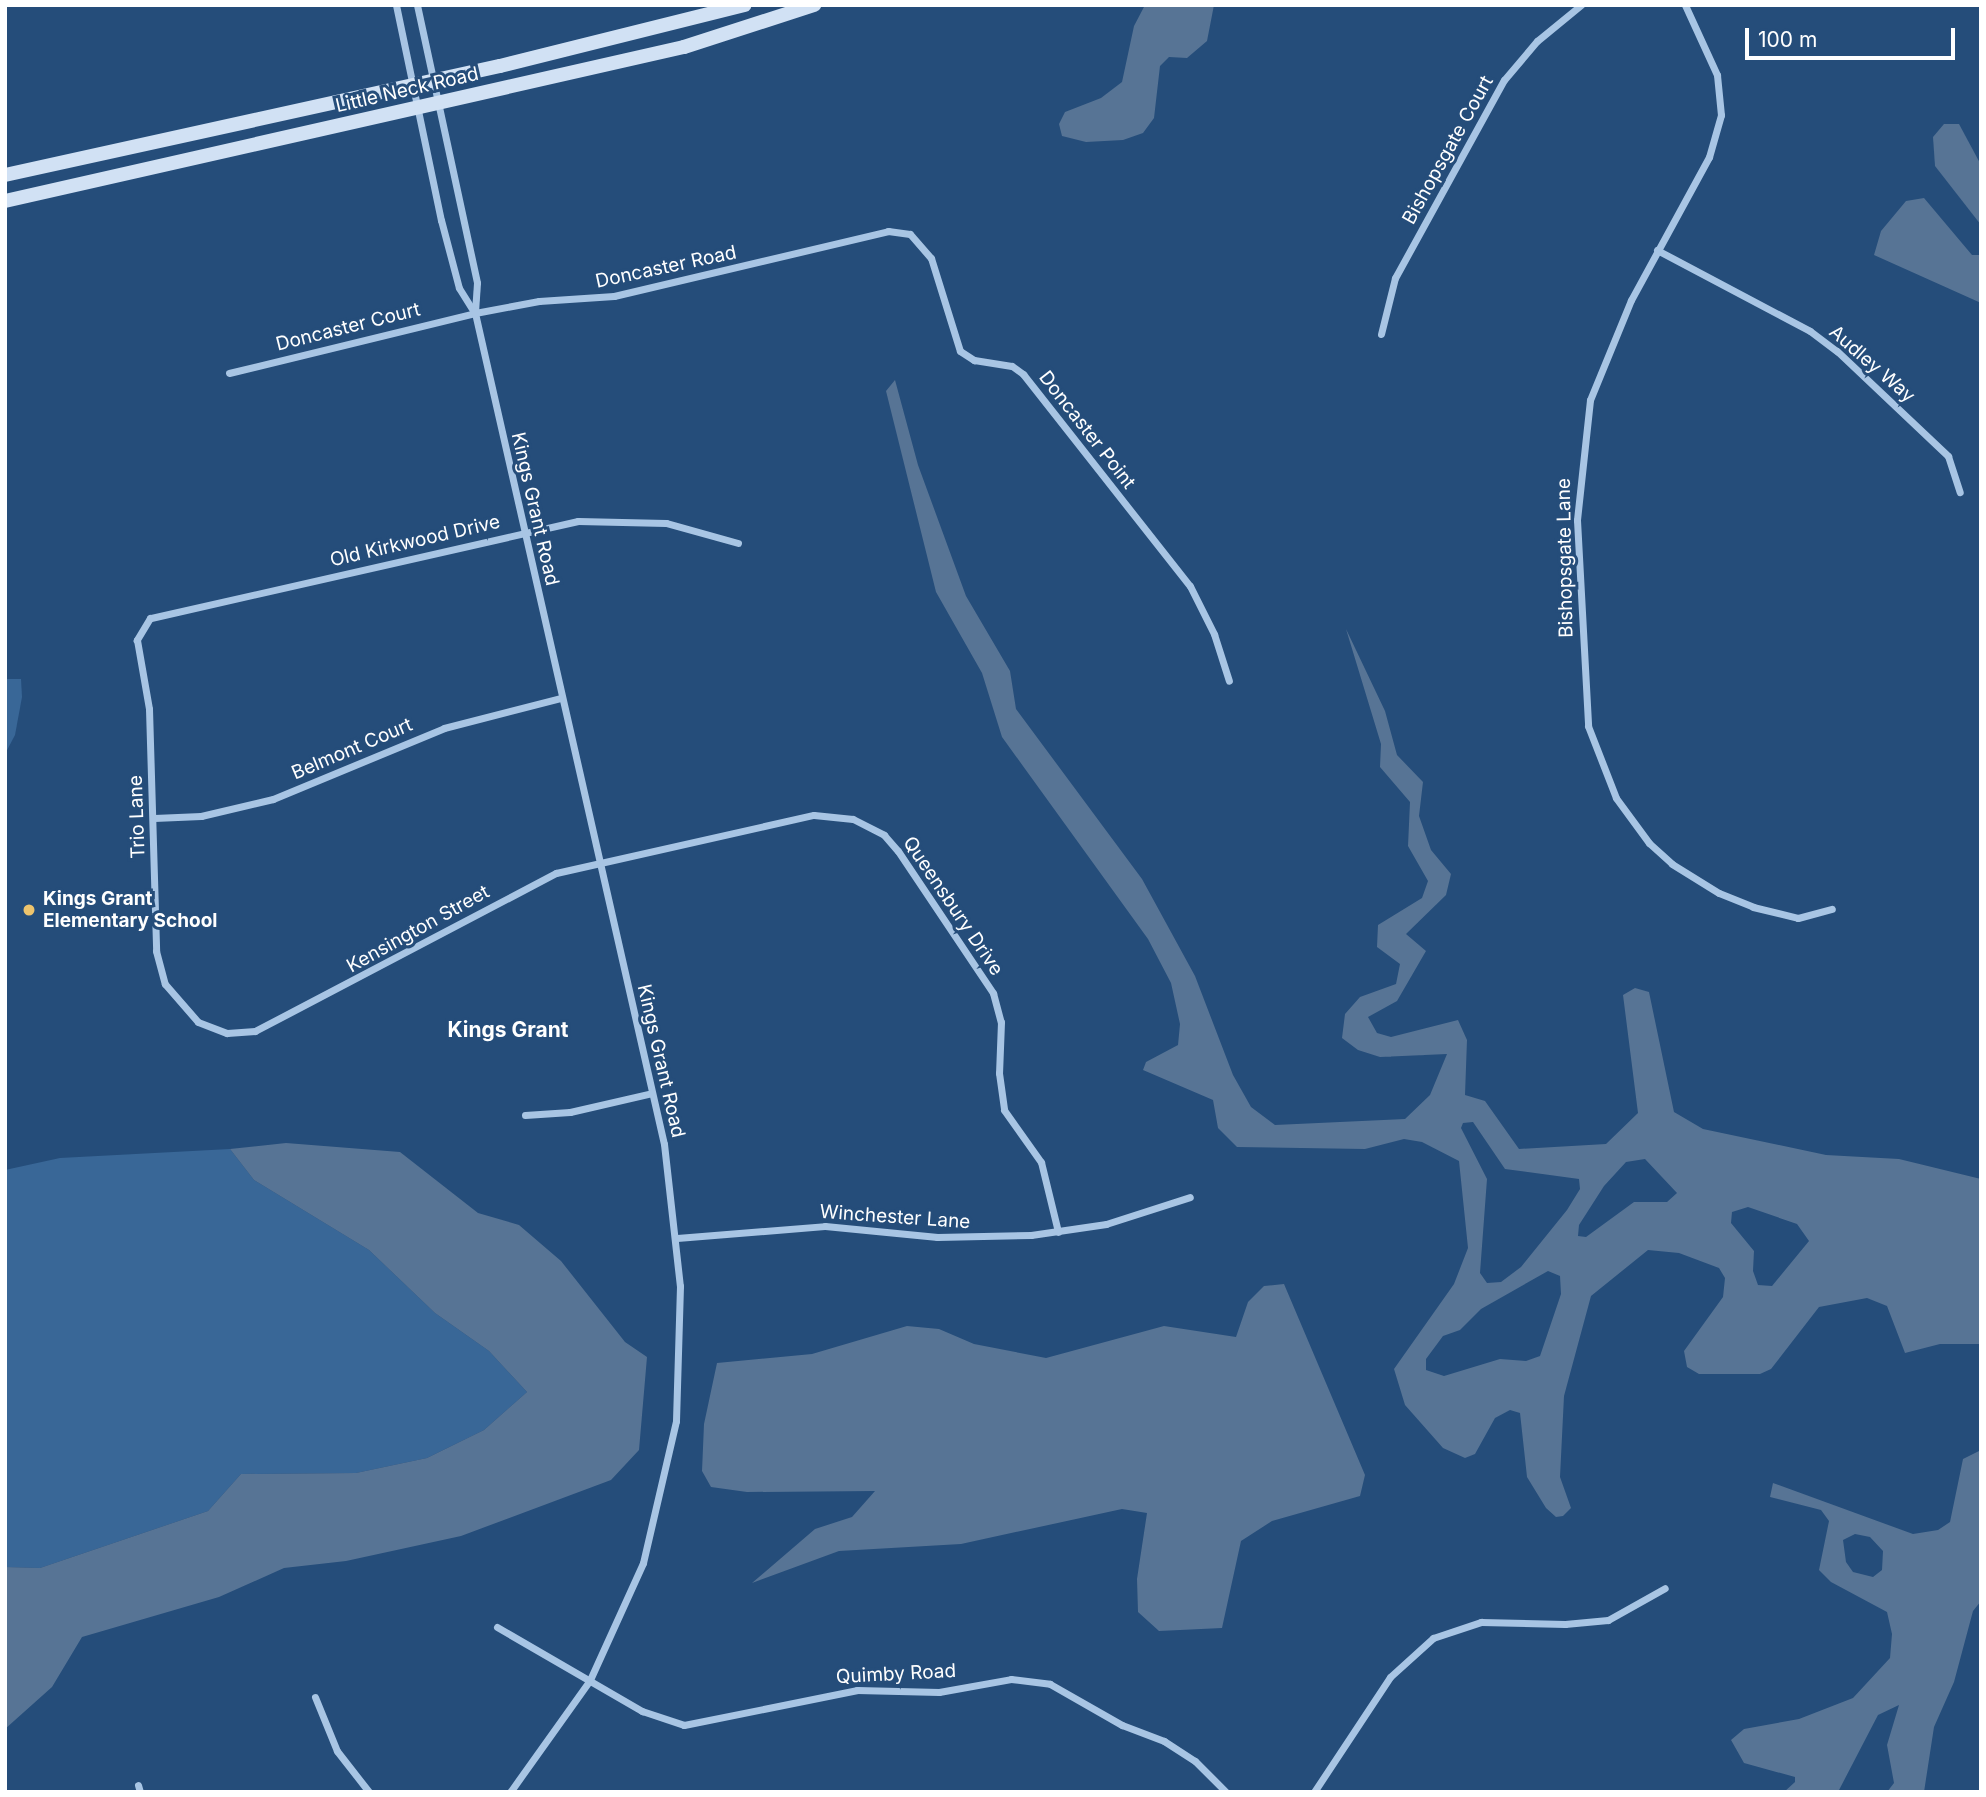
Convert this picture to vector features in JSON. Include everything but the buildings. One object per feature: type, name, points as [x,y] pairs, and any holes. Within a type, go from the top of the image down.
[{"type":"street","name":"Kings Grant Road","points":[[396,5],[459,288],[475,313]]},
{"type":"street","name":"Kings Grant Road","points":[[418,5],[477,283],[475,313],[652,1093],[677,1238],[680,1304],[676,1421],[667,1473],[643,1563],[590,1680],[510,1792]]},
{"type":"street","name":"Little Neck Road","points":[[5,175],[413,84],[745,5]]},
{"type":"street","name":"Little Neck Road","points":[[5,201],[684,47],[814,5]]},
{"type":"street","name":"Bishopsgate Court","points":[[1381,334],[1395,278],[1504,80],[1537,40],[1581,5]]},
{"type":"street","name":"Bishopsgate Lane","points":[[1685,5],[1717,75],[1721,115],[1709,158],[1657,250],[1610,344],[1590,400],[1583,442],[1577,520],[1588,726],[1616,798],[1649,843],[1672,864],[1719,893],[1772,913],[1798,918],[1832,909]]},
{"type":"street","name":"Doncaster Point","points":[[821,248],[888,231],[920,240],[932,258],[960,351],[974,360],[1012,366],[1023,374],[1190,586],[1214,634],[1229,681]]},
{"type":"street","name":"Doncaster Road","points":[[475,313],[539,301],[614,296],[821,248]]},
{"type":"street","name":"Audley Way","points":[[1657,250],[1810,331],[1837,351],[1948,456],[1960,492]]},
{"type":"street","name":"Doncaster Court","points":[[229,373],[475,313]]},
{"type":"street","name":"Old Kirkwood Drive","points":[[143,624],[150,618],[271,589],[578,521],[635,519],[691,528],[737,543]]},
{"type":"street","name":"Trio Lane","points":[[143,624],[137,640],[149,709],[156,951],[165,984],[198,1022],[227,1033],[255,1031]]},
{"type":"street","name":"Belmont Court","points":[[154,818],[201,816],[273,799],[444,728],[561,698]]},
{"type":"street","name":"Queensbury Drive","points":[[599,864],[814,815],[853,819],[884,835],[950,923],[993,993],[1001,1022],[999,1073],[1004,1110],[1041,1162],[1058,1232]]},
{"type":"street","name":"Kensington Street","points":[[255,1031],[539,880],[599,864]]},
{"type":"street","points":[[525,1115],[570,1112],[652,1093]]},
{"type":"street","name":"Winchester Lane","points":[[677,1238],[825,1226],[937,1237],[1058,1232],[1152,1212],[1190,1197]]},
{"type":"street","points":[[1314,1792],[1390,1677],[1433,1638],[1481,1622],[1565,1624],[1608,1619],[1665,1588]]},
{"type":"street","name":"Quimby Road","points":[[496,1627],[642,1711],[684,1725],[857,1690],[939,1692],[1031,1680],[1065,1689],[1122,1725],[1164,1741],[1195,1761],[1226,1792]]},
{"type":"street","points":[[315,1697],[337,1751],[369,1792]]},
{"type":"shaded area","points":[[1145,5],[1214,5],[1207,41],[1187,58],[1169,57],[1160,66],[1154,118],[1143,133],[1123,140],[1086,142],[1062,136],[1059,124],[1065,112],[1101,98],[1122,82],[1134,26]]},
{"type":"shaded area","points":[[1944,124],[1959,124],[1981,165],[1981,225],[1935,166],[1933,137]]},
{"type":"shaded area","points":[[1924,198],[1972,255],[1981,255],[1981,303],[1874,255],[1881,231],[1906,201]]},
{"type":"shaded area","points":[[895,380],[918,465],[966,596],[1010,671],[1016,709],[1142,879],[1195,976],[1233,1075],[1251,1107],[1275,1125],[1405,1119],[1430,1095],[1447,1054],[1380,1057],[1358,1050],[1342,1038],[1345,1014],[1360,997],[1396,984],[1400,964],[1377,947],[1378,925],[1422,898],[1428,881],[1408,846],[1410,802],[1380,767],[1381,744],[1346,629],[1385,711],[1397,755],[1423,782],[1419,816],[1431,850],[1451,874],[1446,895],[1406,934],[1426,951],[1397,1001],[1368,1017],[1377,1033],[1391,1037],[1458,1020],[1467,1040],[1465,1095],[1485,1101],[1519,1149],[1606,1144],[1638,1113],[1623,995],[1635,988],[1649,992],[1674,1112],[1703,1129],[1826,1155],[1899,1159],[1981,1179],[1981,1344],[1940,1344],[1905,1353],[1887,1306],[1867,1298],[1819,1307],[1771,1369],[1760,1374],[1699,1374],[1687,1367],[1684,1351],[1723,1297],[1725,1278],[1719,1268],[1679,1253],[1648,1250],[1591,1296],[1564,1396],[1560,1477],[1571,1508],[1563,1516],[1556,1517],[1546,1508],[1527,1477],[1520,1413],[1510,1410],[1495,1418],[1475,1454],[1465,1458],[1443,1448],[1405,1405],[1394,1369],[1454,1284],[1468,1248],[1459,1161],[1422,1142],[1404,1139],[1365,1149],[1237,1147],[1218,1128],[1213,1100],[1143,1070],[1146,1062],[1178,1045],[1180,1024],[1171,983],[1148,939],[1002,737],[982,673],[936,592],[886,391]],"holes":[[[1473,1122],[1505,1169],[1579,1179],[1580,1189],[1567,1210],[1521,1267],[1501,1282],[1487,1283],[1480,1273],[1487,1179],[1461,1128],[1463,1123]],[[1645,1159],[1677,1193],[1667,1202],[1634,1202],[1586,1237],[1578,1236],[1579,1225],[1604,1186],[1626,1162]],[[1748,1207],[1797,1224],[1809,1241],[1772,1286],[1758,1285],[1753,1271],[1754,1251],[1731,1223],[1732,1212]],[[1548,1271],[1560,1276],[1561,1294],[1540,1356],[1526,1361],[1500,1359],[1444,1376],[1426,1370],[1426,1359],[1443,1336],[1460,1330],[1481,1309]]]},
{"type":"shaded area","points":[[5,679],[21,679],[22,697],[15,735],[5,754]]},
{"type":"shaded area","points":[[286,1143],[400,1152],[478,1213],[519,1225],[561,1261],[625,1342],[647,1357],[639,1450],[611,1480],[461,1536],[346,1561],[284,1568],[219,1597],[82,1637],[52,1687],[5,1729],[5,1567],[40,1568],[208,1511],[241,1474],[356,1473],[427,1458],[484,1430],[527,1392],[489,1351],[435,1313],[369,1250],[254,1180],[230,1149]]},
{"type":"shaded area","points":[[230,1149],[254,1180],[369,1250],[435,1313],[489,1351],[527,1392],[484,1430],[427,1458],[356,1473],[241,1474],[208,1511],[40,1568],[5,1567],[5,1170],[60,1158]]},
{"type":"shaded area","points":[[1284,1284],[1365,1475],[1360,1496],[1272,1521],[1241,1541],[1222,1628],[1159,1631],[1138,1612],[1137,1579],[1147,1513],[1122,1509],[961,1544],[839,1551],[752,1583],[815,1529],[852,1517],[875,1491],[747,1492],[711,1487],[702,1471],[704,1424],[717,1363],[812,1354],[907,1326],[939,1329],[974,1344],[1046,1358],[1164,1326],[1236,1337],[1248,1302],[1264,1286]]},
{"type":"shaded area","points":[[1981,1450],[1981,1601],[1973,1611],[1954,1682],[1934,1727],[1924,1792],[1887,1792],[1894,1783],[1887,1745],[1899,1705],[1878,1715],[1838,1792],[1784,1792],[1795,1782],[1795,1777],[1744,1763],[1731,1740],[1744,1729],[1799,1719],[1853,1698],[1890,1658],[1892,1634],[1887,1612],[1831,1582],[1819,1570],[1829,1521],[1821,1510],[1770,1497],[1773,1483],[1913,1534],[1938,1530],[1950,1522],[1963,1459]],"holes":[[[1855,1534],[1870,1537],[1883,1551],[1882,1570],[1873,1577],[1853,1572],[1846,1562],[1843,1540]]]},
{"type":"place","name":"Kings Grant Elementary School","points":[[29,910]]},
{"type":"district","name":"Kings Grant","points":[[508,1030]]}]
